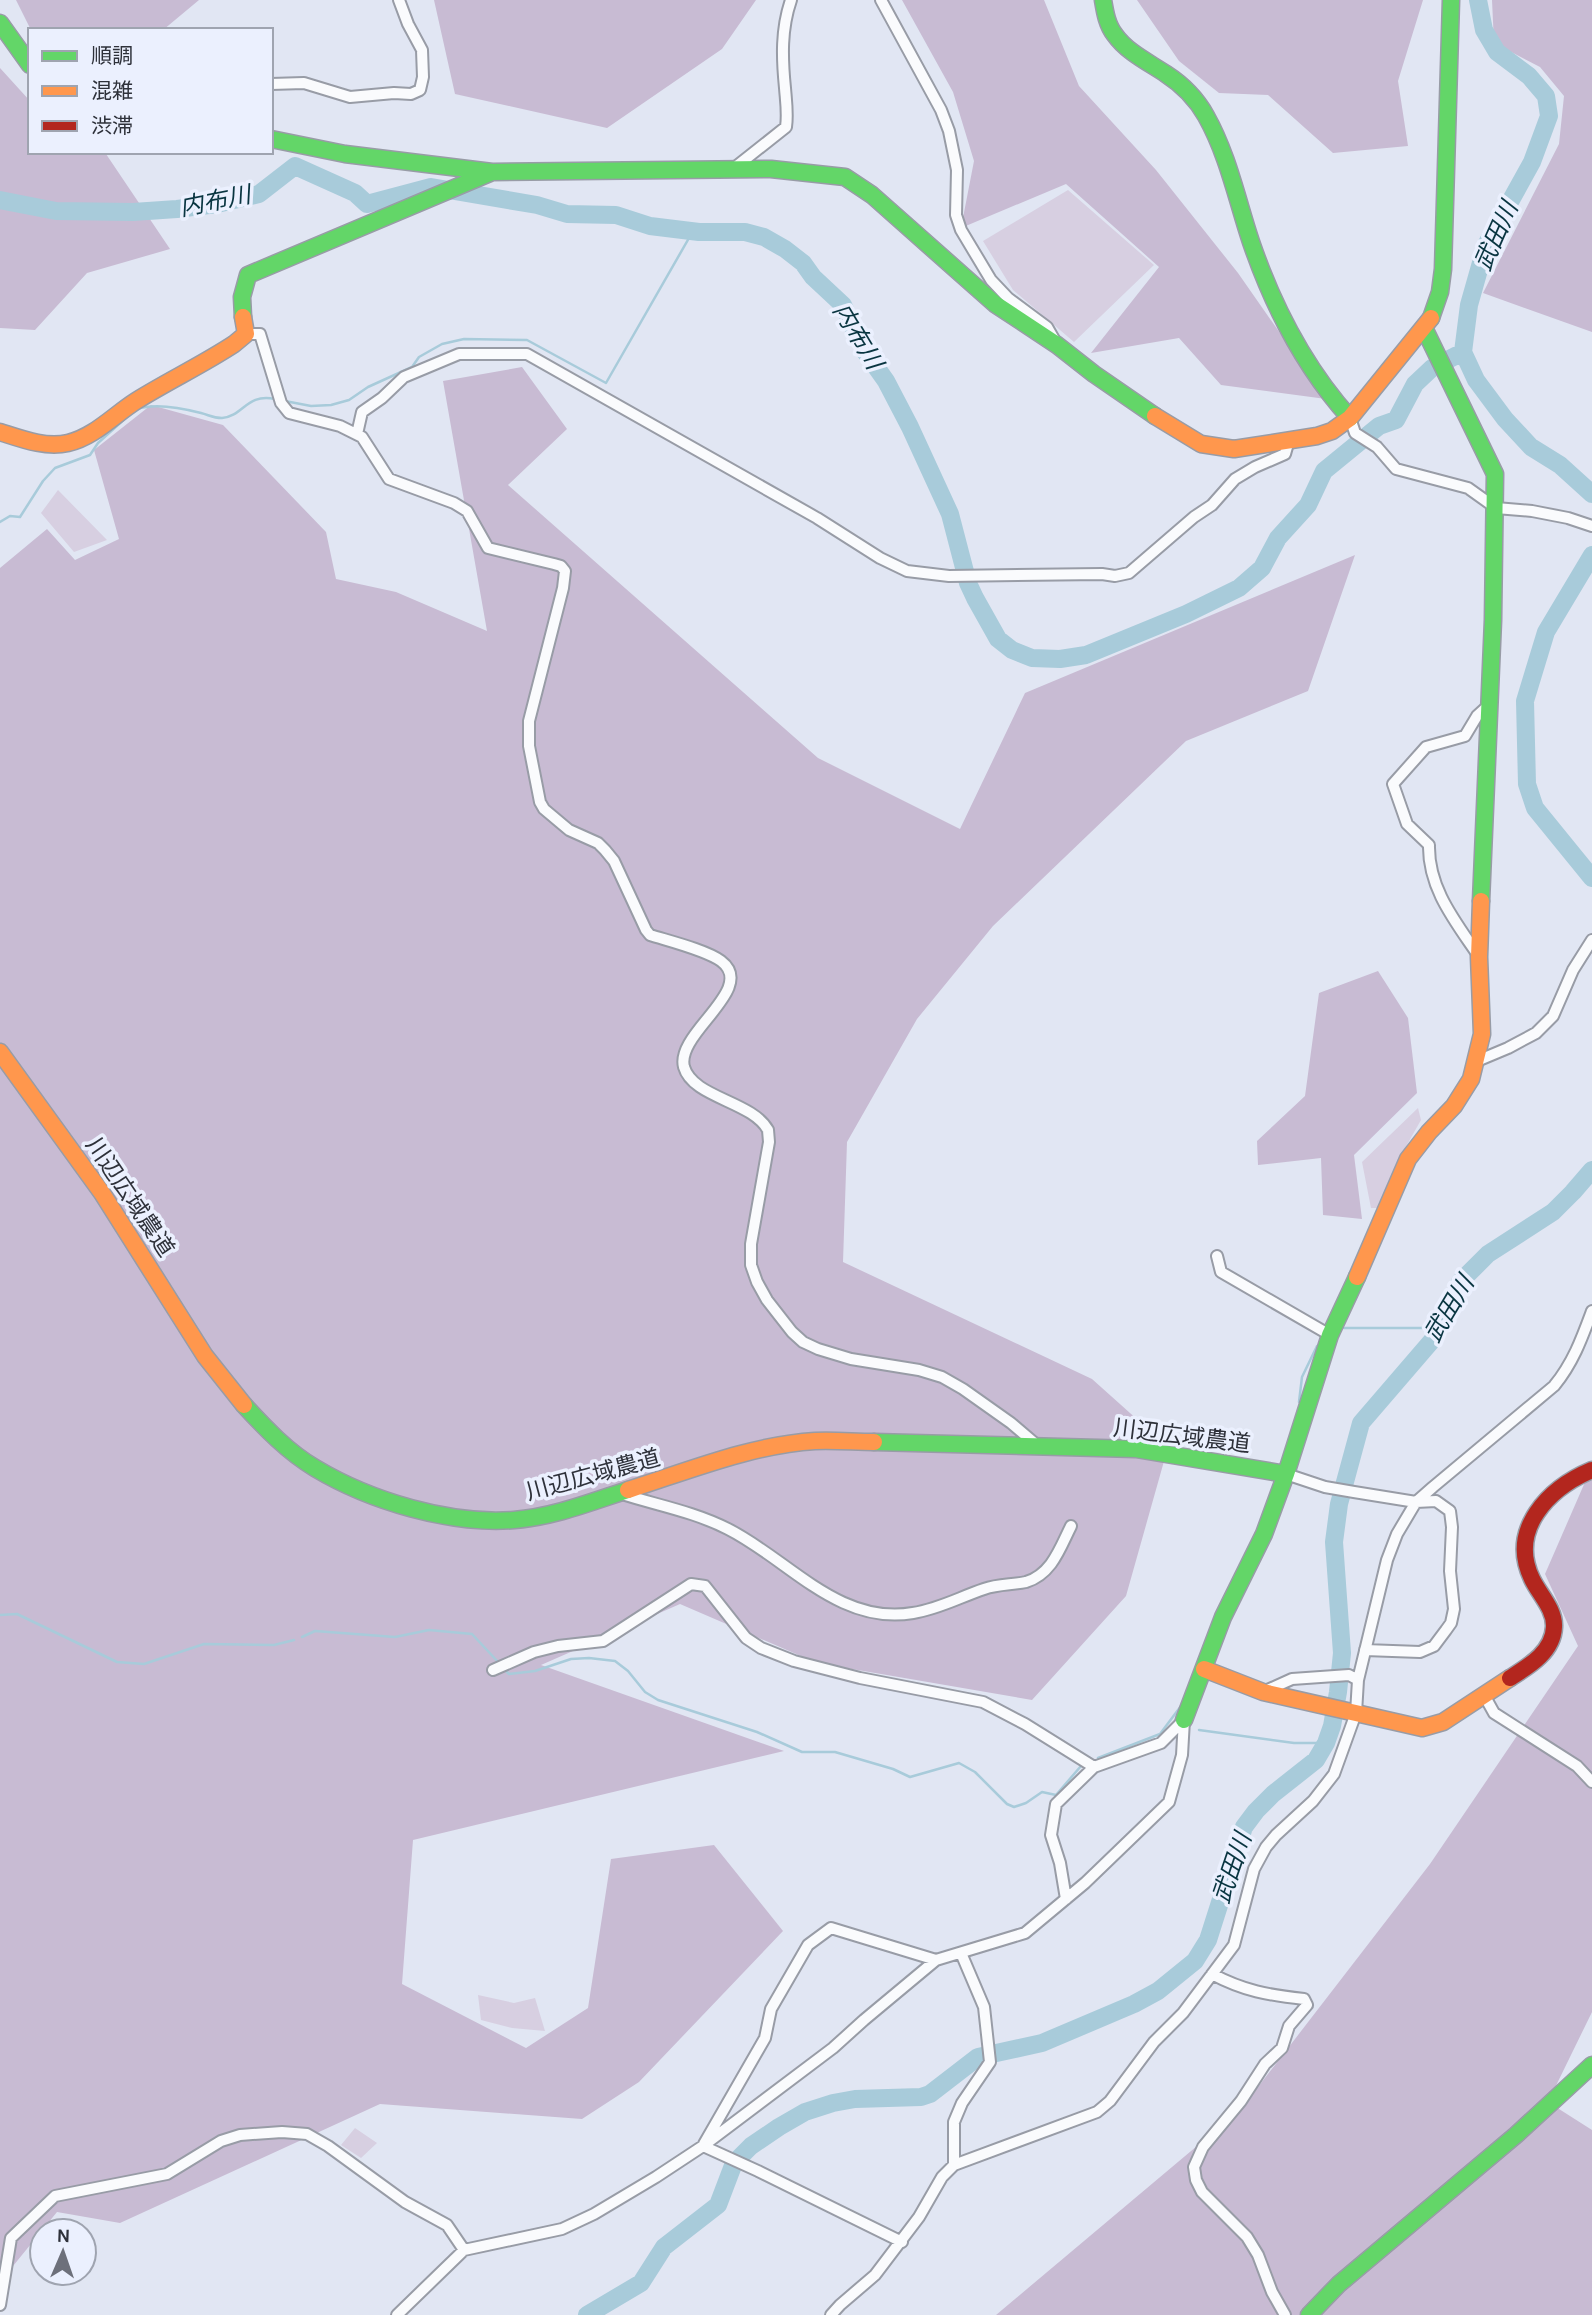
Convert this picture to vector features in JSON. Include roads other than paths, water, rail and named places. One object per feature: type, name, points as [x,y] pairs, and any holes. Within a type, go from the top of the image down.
[{"type":"street","points":[[273,84],[304,83],[350,97],[411,94],[420,90],[423,77],[422,50],[399,0]]},
{"type":"street","points":[[732,170],[786,127],[788,115],[782,52],[790,0]]},
{"type":"street","points":[[881,0],[941,110],[949,131],[957,170],[956,215],[961,230],[991,281],[1008,298],[1047,327],[1057,345]]},
{"type":"street","points":[[1103,0],[1104,15],[1118,41],[1170,75],[1196,101],[1217,139],[1257,261],[1280,316],[1352,426],[1377,447],[1396,469],[1468,488],[1496,508],[1532,510],[1586,525]]},
{"type":"street","points":[[273,139],[345,154],[492,172],[771,169],[845,177],[873,194],[995,304],[1057,345],[1094,374],[1172,428],[1201,444],[1234,449],[1352,426],[1426,334],[1436,306],[1443,269],[1451,0]]},
{"type":"street","points":[[0,23],[28,62]]},
{"type":"street","points":[[246,334],[241,291],[248,275],[492,172]]},
{"type":"street","points":[[0,432],[37,444],[70,443],[94,431],[135,401],[230,348],[246,334],[260,334],[281,403],[289,413],[340,426],[357,434],[367,442],[389,479],[454,503],[467,511],[488,548],[561,566],[565,571],[563,588],[529,721],[529,746],[541,805],[569,830],[598,843],[605,850],[614,861],[650,935],[721,961],[729,975],[730,987],[692,1037],[684,1052],[684,1061],[688,1074],[697,1084],[750,1113],[768,1130],[769,1143],[750,1256],[757,1282],[767,1300],[803,1342],[851,1359],[919,1370],[942,1377],[1011,1423],[1038,1446]]},
{"type":"street","points":[[397,2315],[464,2250],[562,2228],[594,2214],[656,2178],[833,2048],[936,1960],[1025,1933],[1085,1883],[1169,1802],[1182,1755],[1184,1720],[1219,1628],[1264,1534],[1330,1335],[1388,1209],[1408,1158],[1454,1106],[1471,1079],[1482,1034],[1479,957],[1496,508],[1495,474],[1426,334]]},
{"type":"street","points":[[357,434],[362,412],[404,377],[459,354],[527,354],[805,511],[880,558],[907,571],[949,576],[1115,576],[1129,573],[1194,517],[1212,505],[1235,479],[1285,454],[1289,440]]},
{"type":"street","points":[[1479,957],[1438,894],[1428,862],[1429,845],[1407,824],[1393,784],[1426,747],[1465,736],[1477,716],[1488,706]]},
{"type":"street","points":[[1477,1061],[1536,1033],[1553,1016],[1573,970],[1592,940]]},
{"type":"street","name":"川辺広域農道","points":[[0,1052],[116,1213],[218,1376],[247,1411],[288,1451],[348,1486],[384,1501],[455,1517],[513,1520],[622,1494],[765,1449],[815,1441],[1136,1449],[1286,1474]]},
{"type":"street","points":[[1217,1256],[1221,1272],[1330,1335]]},
{"type":"street","points":[[831,2315],[875,2275],[902,2242],[942,2177],[954,2165],[1097,2112],[1110,2101],[1154,2042],[1183,2013],[1234,1945],[1254,1869],[1266,1847],[1325,1788],[1338,1765],[1352,1712],[1354,1677],[1365,1650],[1387,1560],[1397,1534],[1416,1502],[1554,1386],[1577,1352],[1592,1311]]},
{"type":"street","points":[[1204,1669],[1263,1692],[1391,1723],[1423,1728],[1443,1723],[1534,1663],[1543,1654],[1554,1628],[1554,1621],[1530,1576],[1525,1560],[1526,1538],[1537,1509],[1546,1498],[1557,1488],[1592,1471]]},
{"type":"street","points":[[1286,1474],[1325,1487],[1416,1502],[1436,1501],[1448,1508],[1452,1515],[1450,1571],[1454,1609],[1451,1623],[1440,1639],[1427,1650],[1365,1650]]},
{"type":"street","points":[[622,1494],[707,1520],[730,1530],[800,1578],[840,1601],[888,1614],[910,1614],[932,1609],[983,1589],[1026,1581],[1042,1575],[1050,1567],[1071,1526]]},
{"type":"street","points":[[493,1670],[508,1661],[558,1646],[603,1641],[691,1584],[705,1586],[746,1637],[761,1648],[794,1661],[860,1678],[983,1702],[1025,1724],[1094,1767]]},
{"type":"street","points":[[1263,1692],[1292,1679],[1354,1677]]},
{"type":"street","points":[[1484,1695],[1494,1713],[1577,1766],[1592,1782]]},
{"type":"street","points":[[1066,1899],[1060,1863],[1051,1835],[1056,1804],[1094,1767],[1161,1743],[1184,1720]]},
{"type":"street","points":[[703,2146],[765,2038],[772,2009],[808,1945],[831,1928],[936,1960]]},
{"type":"street","points":[[954,2165],[954,2122],[962,2103],[990,2063],[984,2007],[961,1953]]},
{"type":"street","points":[[1212,1974],[1235,1986],[1265,1995],[1304,1998],[1307,2005],[1289,2025],[1282,2048],[1265,2064],[1246,2094],[1203,2147],[1194,2167],[1202,2192],[1247,2237],[1285,2315]]},
{"type":"street","points":[[1309,2315],[1339,2284],[1516,2135],[1592,2065]]},
{"type":"street","points":[[0,2305],[11,2238],[55,2196],[167,2174],[221,2141],[240,2135],[282,2132],[307,2134],[328,2146],[405,2202],[447,2225],[464,2250]]},
{"type":"street","points":[[703,2146],[902,2242]]},
{"type":"waterway","name":"武田川","points":[[1478,0],[1484,30],[1497,52],[1529,76],[1546,96],[1549,116],[1532,162],[1486,245],[1469,305],[1463,352],[1476,380],[1505,419],[1531,447],[1560,465],[1592,494]]},
{"type":"waterway","name":"内布川","points":[[0,200],[56,211],[133,212],[177,209],[217,204],[259,194],[295,166],[355,193],[367,204],[431,187],[537,205],[567,214],[616,215],[650,226],[699,232],[745,232],[764,237],[803,263],[813,277],[843,305],[864,350],[886,381],[910,427],[950,514],[968,583],[975,598],[998,639],[1012,650],[1032,658],[1060,659],[1086,655],[1186,614],[1239,588],[1262,568],[1278,538],[1308,505],[1324,471],[1379,426],[1396,420],[1415,384],[1432,368],[1463,352]]},
{"type":"waterway","points":[[285,401],[311,406],[331,405],[349,400],[368,387],[412,367],[419,357],[442,344],[464,339],[527,340],[606,383],[693,231]]},
{"type":"waterway","points":[[137,409],[169,407],[222,418],[258,399],[275,399]]},
{"type":"waterway","points":[[0,522],[10,516],[20,517],[43,481],[55,468],[90,455],[98,443],[129,415]]},
{"type":"waterway","name":"武田川","points":[[1592,555],[1546,632],[1525,701],[1527,784],[1535,808],[1592,878]]},
{"type":"waterway","name":"武田川","points":[[587,2315],[641,2283],[664,2247],[718,2205],[734,2163],[751,2146],[779,2127],[805,2112],[833,2103],[855,2099],[921,2097],[930,2094],[978,2057],[1042,2043],[1134,2004],[1158,1991],[1195,1961],[1208,1940],[1244,1827],[1273,1794],[1316,1760],[1332,1726],[1342,1653],[1334,1542],[1339,1504],[1361,1423],[1435,1337],[1460,1282],[1488,1254],[1553,1212],[1592,1170]]},
{"type":"waterway","points":[[1344,1328],[1424,1328],[1445,1317]]},
{"type":"waterway","points":[[1299,1402],[1302,1377],[1317,1346]]},
{"type":"waterway","points":[[0,1615],[17,1614],[117,1662],[144,1664],[204,1644],[274,1645],[294,1640]]},
{"type":"waterway","points":[[302,1637],[315,1631],[395,1637],[429,1630],[472,1634],[500,1664]]},
{"type":"waterway","points":[[504,1669],[509,1674],[535,1671],[571,1659],[615,1661],[628,1671],[645,1692],[658,1700],[757,1732],[802,1752],[835,1752],[893,1769],[910,1777],[959,1763],[975,1772],[1007,1804],[1014,1807],[1026,1803],[1042,1792],[1056,1795],[1081,1766]]},
{"type":"waterway","points":[[1098,1758],[1160,1734],[1181,1706]]},
{"type":"waterway","points":[[1199,1730],[1294,1743],[1326,1743]]}]
